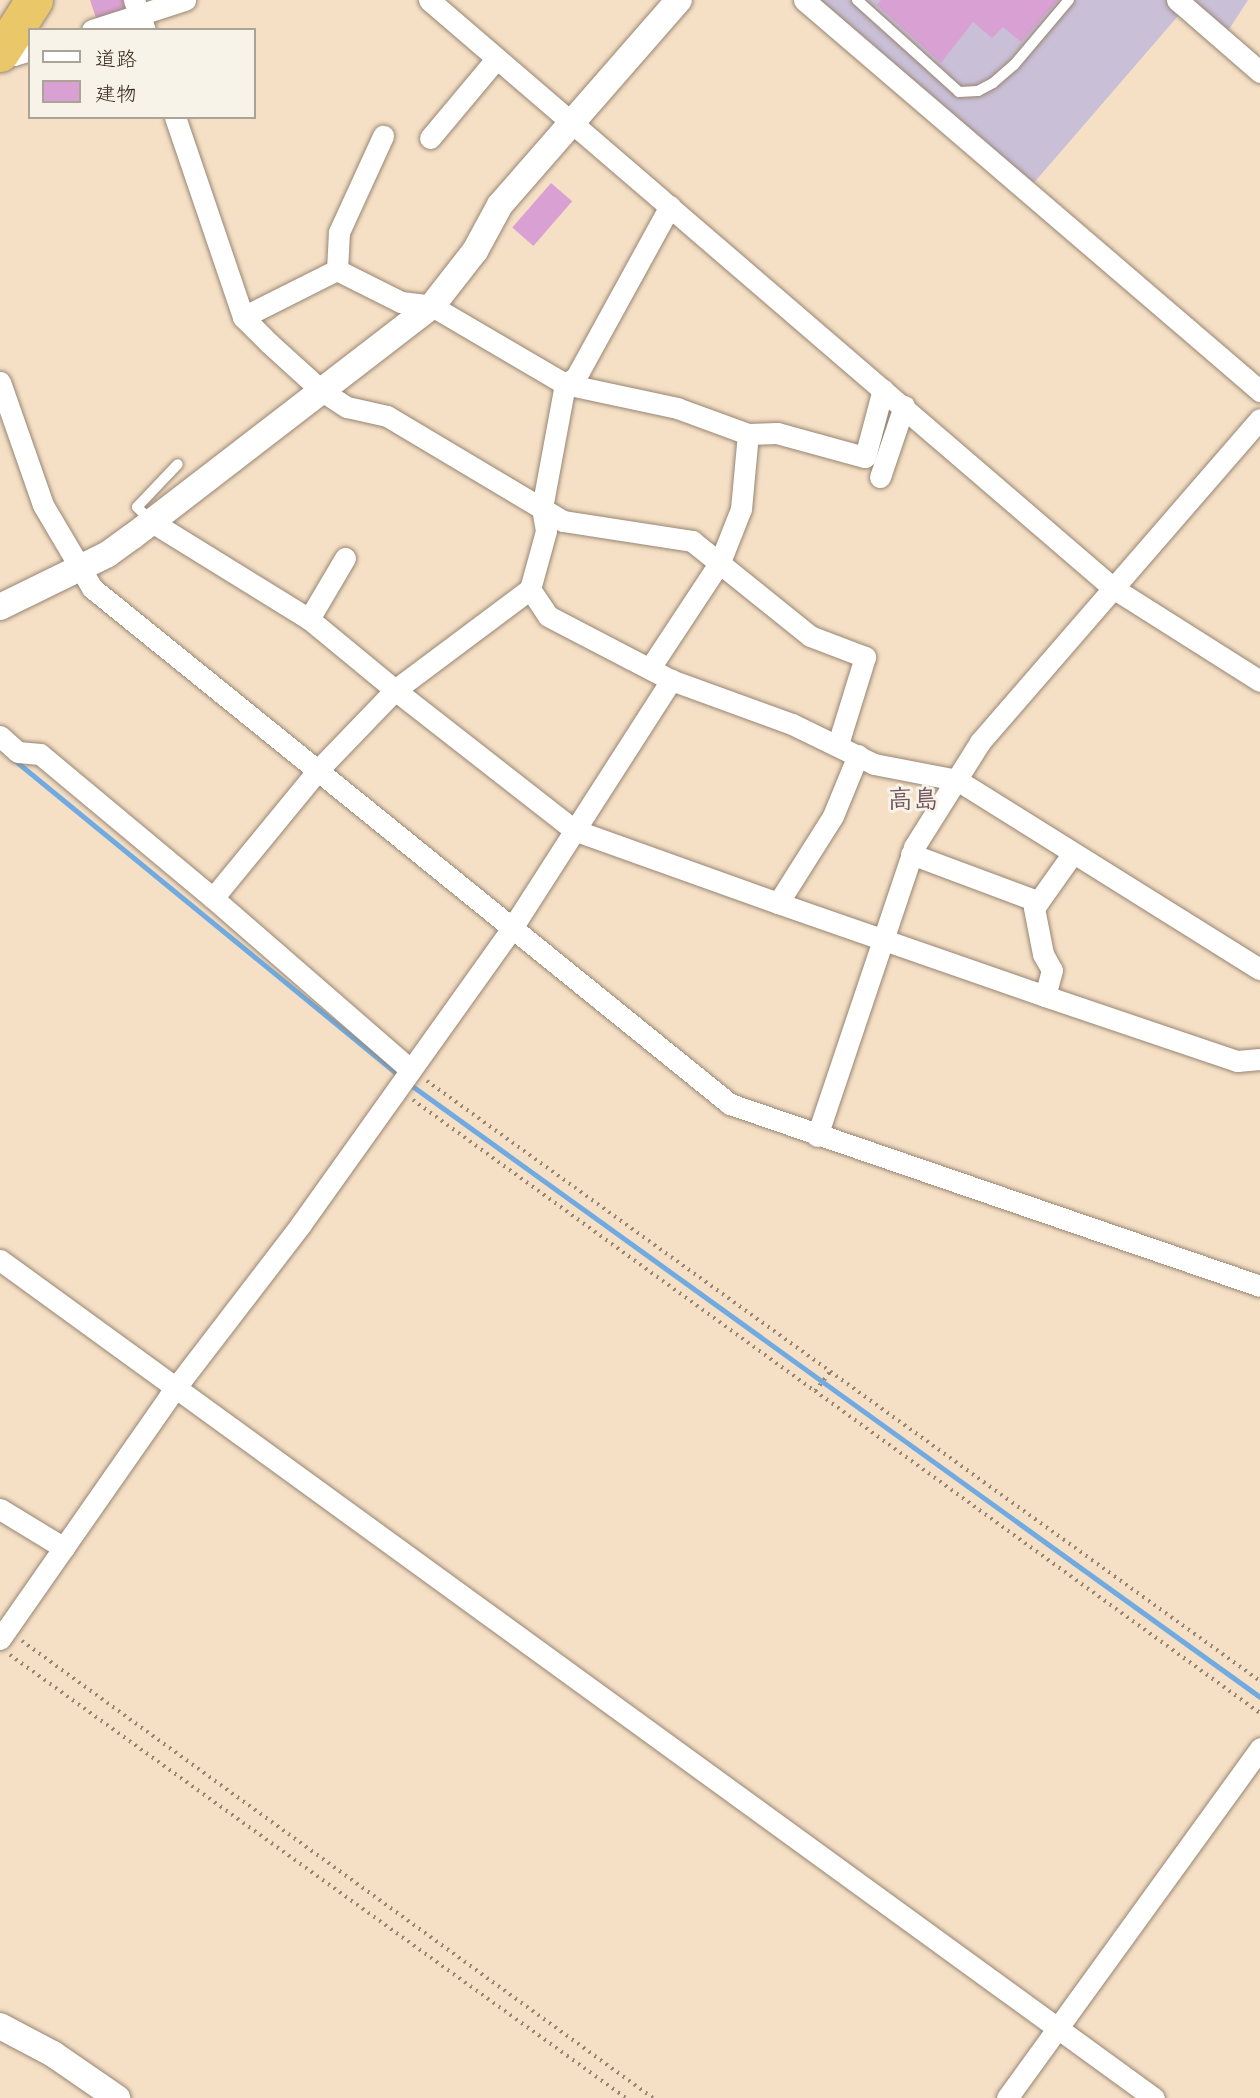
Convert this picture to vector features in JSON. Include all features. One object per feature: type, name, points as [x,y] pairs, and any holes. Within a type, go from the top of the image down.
[{"type":"highway","points":[[0,53],[34,0]]},
{"type":"street","points":[[98,28],[185,0]]},
{"type":"street","points":[[429,0],[1113,588],[1260,681]]},
{"type":"street","points":[[0,607],[108,554],[432,306],[475,251],[500,205],[679,0]]},
{"type":"street","points":[[804,0],[1260,391]]},
{"type":"street","points":[[1177,0],[1260,72]]},
{"type":"street","points":[[0,53],[14,55],[28,51]]},
{"type":"street","points":[[430,138],[497,58]]},
{"type":"street","points":[[176,119],[243,317],[321,391],[347,407],[387,416],[563,521],[692,541],[810,636],[865,657],[838,744]]},
{"type":"street","points":[[337,270],[339,232],[383,136]]},
{"type":"street","points":[[213,898],[319,769],[395,690],[530,589],[546,531],[542,508],[565,384],[576,377],[670,206]]},
{"type":"street","points":[[243,317],[337,270]]},
{"type":"street","points":[[337,270],[401,302],[432,306],[565,384],[677,408],[748,434],[776,433],[865,457],[883,389]]},
{"type":"street","points":[[0,383],[43,506],[92,588],[730,1104],[1260,1286]]},
{"type":"street","points":[[880,477],[904,406]]},
{"type":"street","points":[[817,1136],[911,854],[981,742],[1260,419]]},
{"type":"street","points":[[650,668],[720,562],[741,509],[748,434]]},
{"type":"street","points":[[152,522],[309,619],[574,830],[778,903],[950,960],[978,975],[1237,1061],[1260,1059]]},
{"type":"street","points":[[309,619],[345,558]]},
{"type":"street","points":[[530,589],[548,615],[671,680],[838,744],[874,764],[957,780],[1260,969]]},
{"type":"street","points":[[2,1639],[176,1387],[411,1070],[512,928],[671,680]]},
{"type":"street","points":[[0,736],[18,752],[40,754],[213,898],[411,1070]]},
{"type":"street","points":[[778,903],[833,816],[858,755]]},
{"type":"street","points":[[1045,996],[1052,970],[1037,931],[1037,901],[1073,853]]},
{"type":"street","points":[[911,854],[1037,901]]},
{"type":"street","points":[[0,1260],[1154,2098]]},
{"type":"street","points":[[0,1509],[64,1548]]},
{"type":"street","points":[[1007,2098],[1260,1748]]},
{"type":"street","points":[[0,2026],[53,2053],[117,2098]]},
{"type":"lane","points":[[857,0],[959,92],[978,91],[993,83],[1014,65],[1069,0]]},
{"type":"lane","points":[[152,522],[136,507],[178,464]]},
{"type":"path","points":[[411,1070],[1260,1681]]},
{"type":"path","points":[[397,1089],[1260,1713]]},
{"type":"path","points":[[815,1391],[829,1373]]},
{"type":"path","points":[[2,1639],[626,2098]]},
{"type":"path","points":[[2,1639],[653,2098]]},
{"type":"shaded area","points":[[815,0],[1248,0],[1217,48],[1178,16],[1032,185]]},
{"type":"building","points":[[90,0],[123,0],[126,11],[97,21]]},
{"type":"building","points":[[881,0],[1058,0],[1021,42],[1003,27],[992,38],[973,22],[941,63],[877,5]]},
{"type":"building","points":[[551,183],[572,201],[533,246],[512,228]]},
{"type":"waterway","points":[[13,759],[401,1077]]},
{"type":"waterway","points":[[408,1083],[1260,1697]]},
{"type":"district","name":"高島","points":[[913,800]]}]
